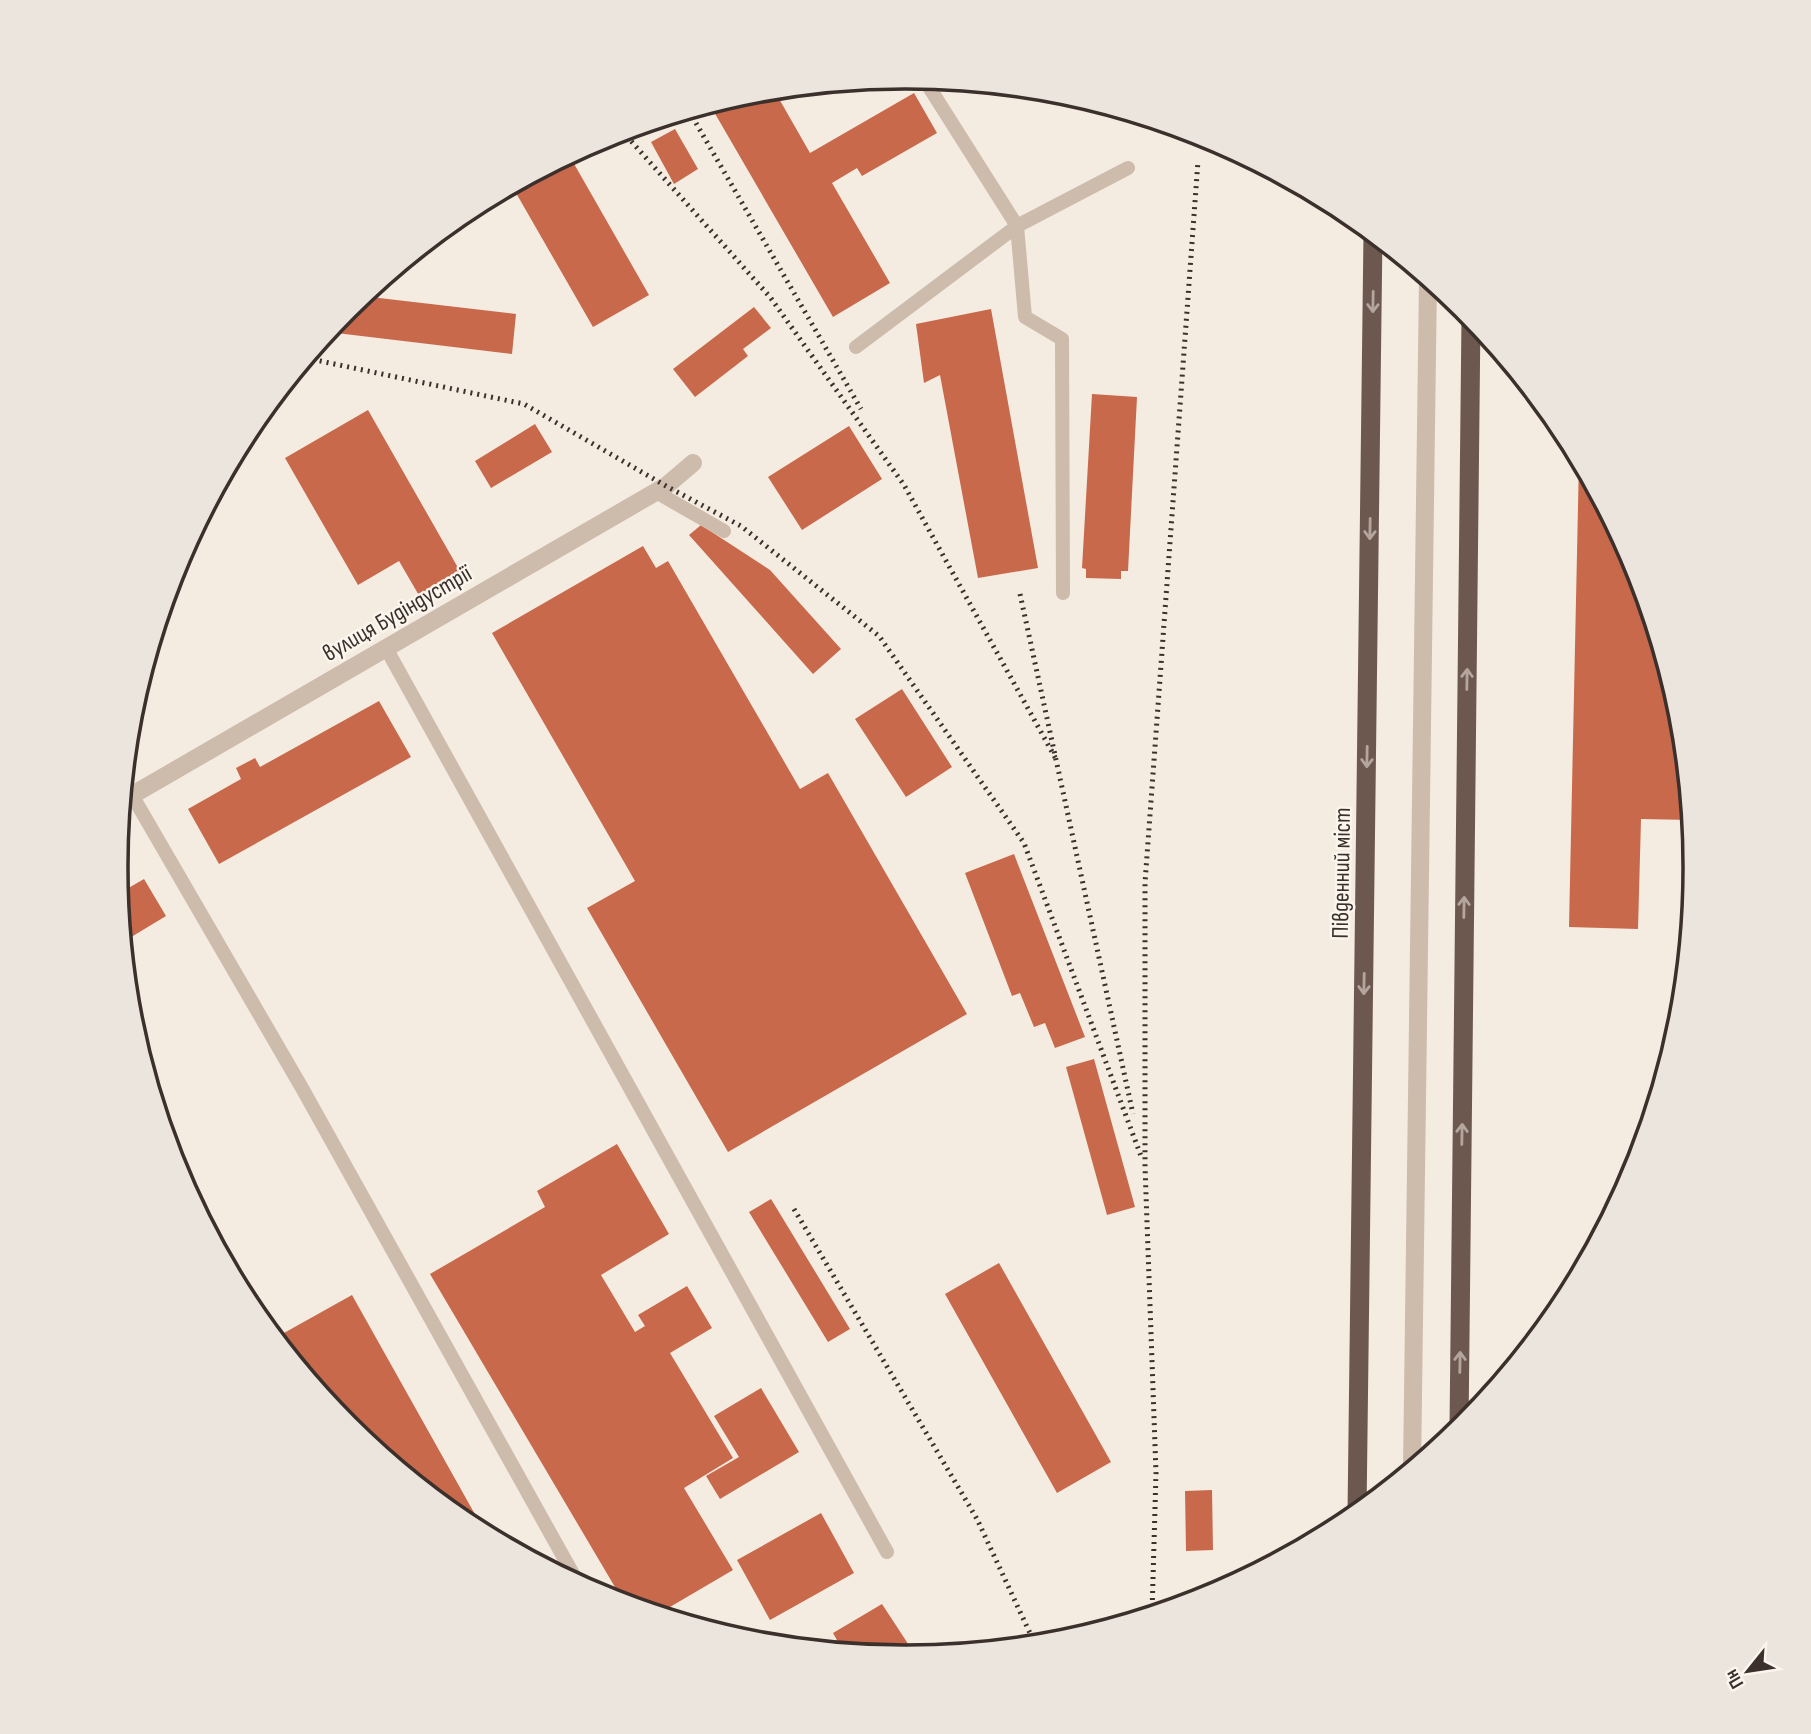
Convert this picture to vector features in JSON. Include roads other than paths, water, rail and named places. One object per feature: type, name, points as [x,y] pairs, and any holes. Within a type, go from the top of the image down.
[{"type":"highway","name":"Південний міст","points":[[1357,1500],[1373,245]]},
{"type":"highway","points":[[1459,1413],[1471,334]]},
{"type":"street","points":[[1412,1457],[1428,291]]},
{"type":"street","name":"вулиця Будіндустрії","points":[[131,796],[656,492],[693,463]]},
{"type":"lane","points":[[931,90],[1017,226],[1025,317],[1062,339],[1063,593]]},
{"type":"lane","points":[[856,347],[1017,226],[1128,168]]},
{"type":"lane","points":[[656,492],[724,531]]},
{"type":"lane","points":[[386,648],[887,1552]]},
{"type":"lane","points":[[130,803],[302,1088],[570,1569]]},
{"type":"railway","points":[[694,119],[861,409]]},
{"type":"railway","points":[[630,140],[770,297],[904,485],[1056,759]]},
{"type":"railway","points":[[1152,1604],[1156,1473],[1145,1166],[1145,883],[1198,161]]},
{"type":"railway","points":[[316,360],[524,404],[741,526],[879,636],[1024,843],[1141,1156]]},
{"type":"railway","points":[[1020,594],[1133,1114]]},
{"type":"railway","points":[[794,1209],[977,1519],[1030,1634]]}]
